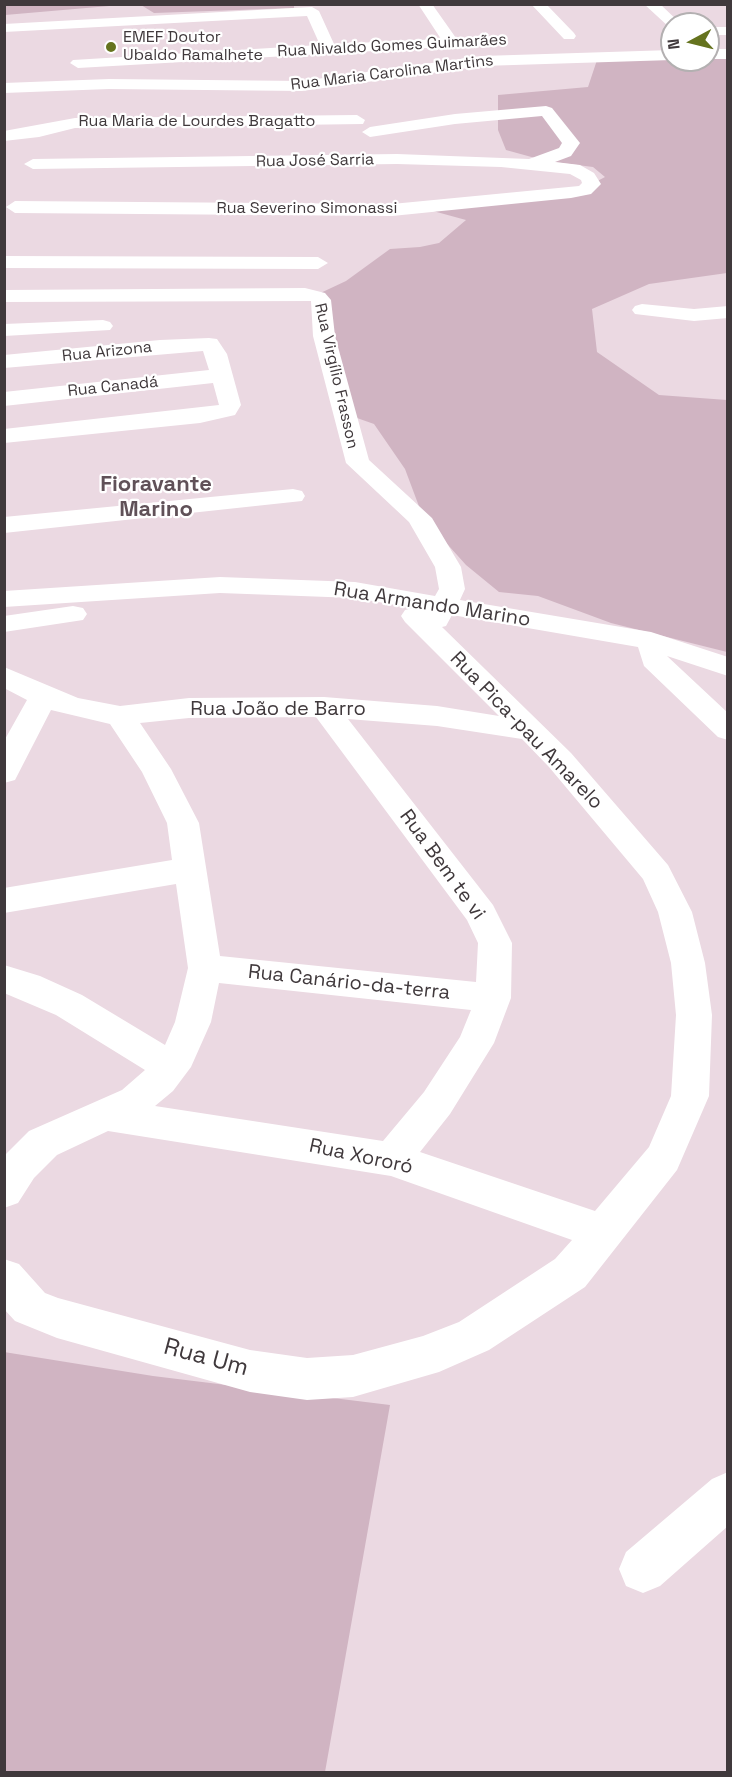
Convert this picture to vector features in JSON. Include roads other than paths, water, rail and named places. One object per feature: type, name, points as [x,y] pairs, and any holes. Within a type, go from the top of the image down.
[{"type":"street","points":[[425,4],[451,42]]},
{"type":"street","points":[[538,4],[575,35],[546,37]]},
{"type":"street","points":[[4,28],[312,11],[329,49]]},
{"type":"street","points":[[153,20],[164,58]]},
{"type":"street","name":"Rua Nivaldo Gomes Guimarães","points":[[61,63],[510,39]]},
{"type":"street","name":"Rua Maria Carolina Martins","points":[[4,88],[132,84],[302,86],[482,61],[660,55]]},
{"type":"street","points":[[370,132],[455,119],[546,111],[571,143],[565,152],[533,164]]},
{"type":"street","name":"Rua Maria de Lourdes Bragatto","points":[[4,136],[39,132],[50,127],[75,123],[357,120]]},
{"type":"street","points":[[33,164],[39,132]]},
{"type":"street","name":"Rua José Sarria","points":[[33,164],[397,159],[533,164],[574,169],[591,181]]},
{"type":"street","name":"Rua Severino Simonassi","points":[[33,164],[12,214],[392,210],[571,193],[589,188],[591,181]]},
{"type":"street","points":[[4,262],[318,263]]},
{"type":"street","name":"Rua Virgílio Frasson","points":[[4,296],[305,294],[318,297],[321,300],[324,336],[353,452],[364,471],[419,518],[434,540],[451,578],[452,589],[432,614]]},
{"type":"street","points":[[642,310],[686,315],[728,312]]},
{"type":"street","points":[[4,330],[103,326]]},
{"type":"street","name":"Rua Arizona","points":[[4,362],[160,346],[209,345],[213,347],[222,375]]},
{"type":"street","points":[[4,436],[171,419],[227,410],[230,405],[222,375]]},
{"type":"street","name":"Rua Canadá","points":[[4,399],[222,375]]},
{"type":"street","points":[[4,525],[292,496]]},
{"type":"street","name":"Rua Armando Marino","points":[[4,599],[220,585],[355,590],[432,614]]},
{"type":"street","name":"Rua Armando Marino","points":[[4,624],[63,615],[178,605],[334,605],[432,614],[652,651],[719,665]]},
{"type":"street","name":"Rua Pica-pau Amarelo","points":[[424,1358],[474,1336],[570,1273],[605,1233],[663,1158],[690,1096],[694,1015],[688,963],[675,912],[656,873],[560,760],[472,674],[432,614]]},
{"type":"street","points":[[652,651],[728,730]]},
{"type":"street","points":[[437,716],[472,674]]},
{"type":"street","name":"Rua João de Barro","points":[[4,676],[44,698],[74,707],[120,716],[189,708],[324,707],[437,716],[531,731]]},
{"type":"street","points":[[4,772],[29,721],[44,698]]},
{"type":"street","name":"Rua Bem te vi","points":[[324,707],[481,914],[495,943],[493,998],[476,1043],[437,1103],[391,1159]]},
{"type":"street","points":[[4,1191],[20,1166],[43,1143],[135,1101],[160,1080],[178,1056],[192,1022],[205,968],[183,823],[156,770],[120,716]]},
{"type":"street","points":[[4,901],[191,869]]},
{"type":"street","name":"Rua Canário-da-terra","points":[[205,968],[493,998]]},
{"type":"street","points":[[4,979],[28,986],[69,1005],[170,1067]]},
{"type":"street","name":"Rua Xororó","points":[[108,1115],[391,1159],[605,1233]]},
{"type":"street","name":"Rua Um","points":[[4,1278],[30,1307],[57,1318],[250,1371],[307,1379],[353,1376],[424,1358]]},
{"type":"street","points":[[643,1569],[728,1495]]},
{"type":"place","name":"EMEF Doutor Ubaldo Ramalhete","points":[[111,47]]},
{"type":"district","name":"Fioravante Marino","points":[[156,498]]}]
